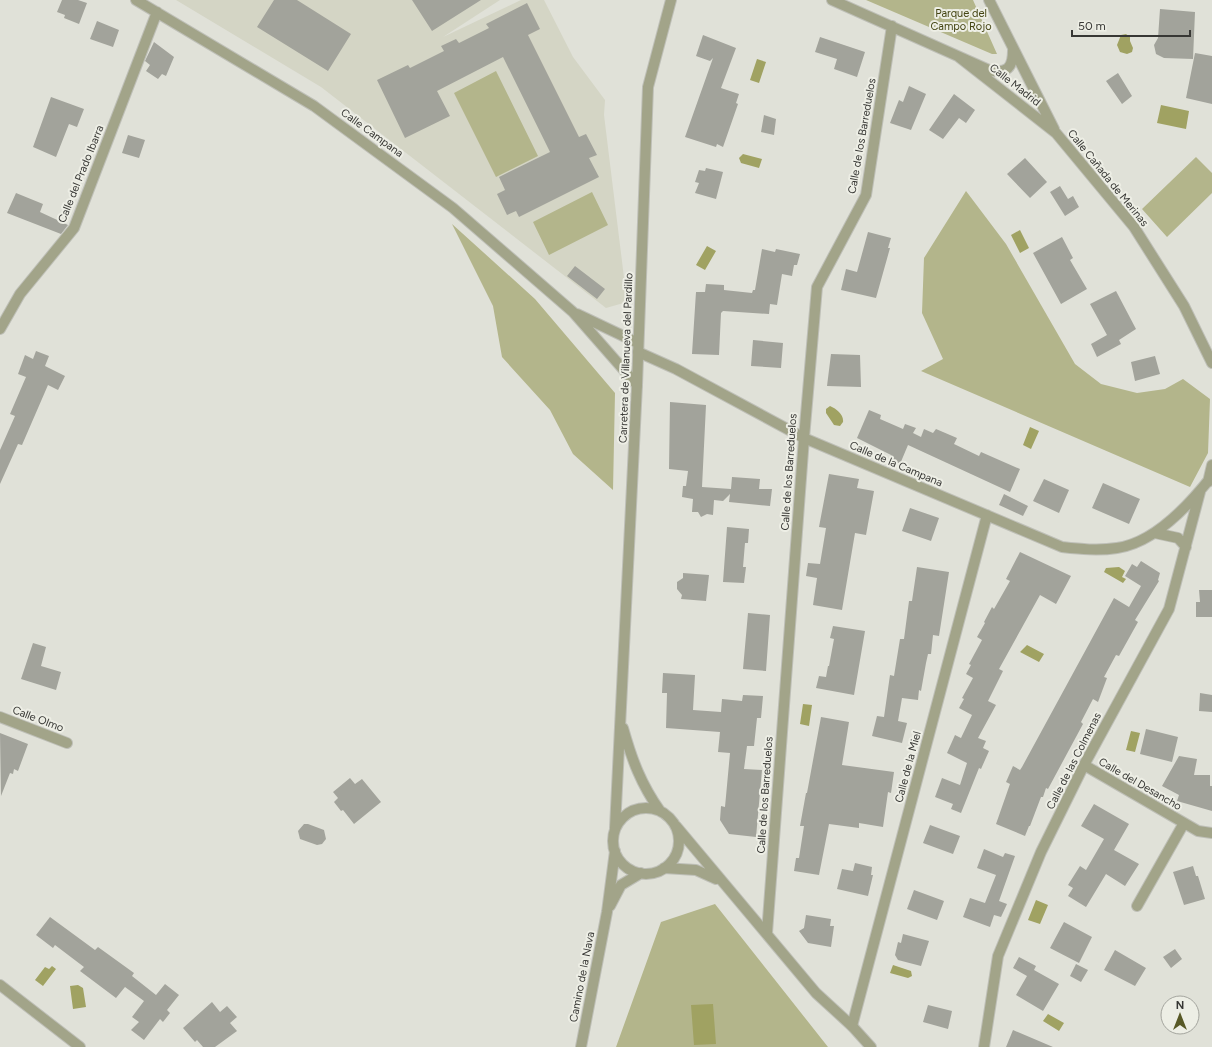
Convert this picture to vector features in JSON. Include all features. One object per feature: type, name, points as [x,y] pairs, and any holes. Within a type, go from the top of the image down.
[{"type":"street","name":"Calle Campana","points":[[136,0],[314,106],[364,141],[453,208],[573,312]]},
{"type":"street","name":"Carretera de Villanueva del Pardillo","points":[[615,828],[637,385],[648,87],[671,0]]},
{"type":"street","name":"Calle Madrid","points":[[832,0],[959,57],[998,72],[1011,65],[1013,50]]},
{"type":"street","points":[[989,0],[1056,133]]},
{"type":"street","name":"Calle del Prado Ibarra","points":[[0,329],[20,294],[74,228],[157,12]]},
{"type":"street","name":"Calle de los Barreduelos","points":[[766,933],[817,287],[866,195],[892,26]]},
{"type":"street","name":"Calle Madrid","points":[[959,57],[1056,133]]},
{"type":"street","name":"Calle Cañada de Merinas","points":[[1056,133],[1134,227],[1184,306],[1212,363]]},
{"type":"street","name":"Calle de la Campana","points":[[573,312],[804,438],[1062,547],[1088,550],[1118,548],[1155,533],[1200,492],[1211,479],[1212,465]]},
{"type":"street","points":[[573,312],[637,385]]},
{"type":"street","name":"Calle de las Colmenas","points":[[984,1047],[998,956],[1041,852],[1084,765],[1169,609],[1200,492]]},
{"type":"street","name":"Calle de la Miel","points":[[852,1026],[987,515]]},
{"type":"street","points":[[1155,533],[1178,538],[1186,547]]},
{"type":"street","name":"Calle Olmo","points":[[0,717],[67,743]]},
{"type":"street","name":"Carretera de Villanueva del Pardillo","points":[[621,721],[631,757],[643,784],[660,811]]},
{"type":"street","name":"Calle del Desancho","points":[[1084,765],[1198,831],[1212,833]]},
{"type":"street","points":[[721,882],[696,870],[664,868],[649,873],[641,873],[625,866],[615,852],[613,844],[615,828],[621,819],[629,812],[644,808],[660,811],[669,817],[721,882],[816,993],[852,1026],[871,1047]]},
{"type":"street","name":"Calle del Desancho","points":[[1137,906],[1184,823]]},
{"type":"street","points":[[664,868],[676,854],[678,835],[676,826]]},
{"type":"street","name":"Camino de la Nava","points":[[581,1047],[607,912],[615,852]]},
{"type":"street","name":"Camino de la Nava","points":[[607,912],[621,885],[641,873]]},
{"type":"street","points":[[0,985],[80,1047]]},
{"type":"shaded area","points":[[176,0],[500,0],[443,37],[521,0],[544,0],[573,57],[605,100],[604,115],[627,302],[606,308],[321,87]]},
{"type":"shaded area","points":[[1126,34],[1130,37],[1133,48],[1132,52],[1127,54],[1120,52],[1117,45],[1121,35]]},
{"type":"shaded area","points":[[757,59],[766,62],[759,83],[750,80]]},
{"type":"shaded area","points":[[1161,105],[1189,111],[1186,129],[1157,123]]},
{"type":"shaded area","points":[[743,154],[762,159],[759,168],[741,163],[739,158]]},
{"type":"shaded area","points":[[1020,230],[1029,248],[1020,253],[1011,235]]},
{"type":"shaded area","points":[[707,246],[716,251],[705,270],[696,265]]},
{"type":"shaded area","points":[[830,406],[841,415],[843,419],[840,426],[834,425],[826,413],[826,409]]},
{"type":"shaded area","points":[[1030,427],[1039,431],[1031,449],[1023,445]]},
{"type":"shaded area","points":[[1119,567],[1125,571],[1122,577],[1126,579],[1123,583],[1104,572],[1106,568]]},
{"type":"shaded area","points":[[1027,645],[1044,654],[1039,662],[1020,652]]},
{"type":"shaded area","points":[[803,704],[812,705],[809,726],[800,724]]},
{"type":"shaded area","points":[[1131,731],[1140,733],[1135,752],[1126,750]]},
{"type":"shaded area","points":[[1036,900],[1048,905],[1040,924],[1028,920]]},
{"type":"shaded area","points":[[893,965],[911,971],[912,976],[908,978],[890,973]]},
{"type":"shaded area","points":[[52,966],[56,969],[43,986],[35,980],[45,967],[49,969]]},
{"type":"shaded area","points":[[78,985],[83,988],[86,1007],[73,1009],[70,986]]},
{"type":"shaded area","points":[[713,1004],[716,1044],[694,1045],[691,1005]]},
{"type":"shaded area","points":[[1048,1014],[1064,1023],[1059,1031],[1043,1021]]},
{"type":"green space","name":"Parque del Campo Rojo","points":[[866,0],[973,0],[997,54],[992,54]]},
{"type":"green space","points":[[496,71],[538,156],[496,177],[454,93]]},
{"type":"green space","points":[[1196,157],[1212,173],[1212,193],[1167,237],[1142,209]]},
{"type":"green space","points":[[966,191],[1006,244],[1075,364],[1101,384],[1137,393],[1165,389],[1183,379],[1210,399],[1208,453],[1190,487],[921,371],[943,359],[922,313],[924,258]]},
{"type":"green space","points":[[592,192],[608,225],[549,255],[533,222]]},
{"type":"green space","points":[[452,224],[535,299],[615,393],[613,490],[573,454],[550,410],[502,357],[493,306]]},
{"type":"green space","points":[[715,904],[828,1047],[616,1047],[661,922]]},
{"type":"building","points":[[62,0],[78,0],[87,3],[79,24],[64,18],[65,15],[57,12]]},
{"type":"building","points":[[274,0],[297,0],[351,34],[328,71],[257,27]]},
{"type":"building","points":[[412,0],[481,0],[432,31]]},
{"type":"building","points":[[527,3],[540,29],[528,35],[579,137],[586,134],[597,155],[589,158],[599,177],[519,217],[516,211],[507,215],[497,194],[505,190],[499,177],[550,152],[503,57],[437,91],[450,116],[405,138],[377,80],[408,65],[410,68],[444,51],[441,46],[456,39],[459,43],[489,28],[486,24]]},
{"type":"building","points":[[1160,9],[1195,12],[1193,59],[1164,58],[1156,54],[1154,45],[1158,38]]},
{"type":"building","points":[[97,21],[119,30],[113,47],[90,39]]},
{"type":"building","points":[[703,35],[736,48],[721,88],[739,94],[736,103],[738,104],[723,147],[717,144],[716,147],[685,137],[713,58],[710,61],[696,56]]},
{"type":"building","points":[[820,37],[865,52],[857,77],[834,69],[837,59],[815,52]]},
{"type":"building","points":[[154,42],[174,57],[166,76],[162,74],[158,79],[146,71],[150,65],[145,61]]},
{"type":"building","points":[[1195,53],[1212,56],[1212,104],[1186,98]]},
{"type":"building","points":[[1118,73],[1132,96],[1122,104],[1106,81]]},
{"type":"building","points":[[909,86],[926,94],[911,130],[890,123],[899,100],[903,102]]},
{"type":"building","points":[[954,94],[975,110],[966,123],[959,118],[943,139],[929,130]]},
{"type":"building","points":[[51,97],[84,109],[77,127],[69,124],[56,157],[33,147]]},
{"type":"building","points":[[764,115],[776,119],[774,135],[761,132]]},
{"type":"building","points":[[128,135],[145,140],[139,158],[122,153]]},
{"type":"building","points":[[1025,158],[1047,182],[1030,198],[1007,174]]},
{"type":"building","points":[[706,168],[723,172],[716,199],[695,193],[699,183],[695,182],[699,170],[705,171]]},
{"type":"building","points":[[1060,186],[1068,199],[1073,196],[1079,207],[1065,216],[1050,192]]},
{"type":"building","points":[[16,193],[43,204],[40,212],[68,225],[61,234],[7,213]]},
{"type":"building","points":[[868,232],[891,238],[888,248],[890,248],[876,298],[841,290],[846,269],[857,272]]},
{"type":"building","points":[[1062,237],[1073,258],[1070,260],[1087,289],[1061,304],[1033,253]]},
{"type":"building","points":[[762,249],[775,252],[776,249],[800,254],[797,265],[794,265],[792,276],[782,274],[777,305],[770,304],[769,314],[723,311],[721,313],[719,355],[692,354],[696,292],[705,292],[706,284],[724,285],[724,290],[752,293],[753,290],[755,290]]},
{"type":"building","points":[[575,266],[605,289],[597,299],[567,276]]},
{"type":"building","points":[[1116,291],[1136,329],[1119,340],[1121,344],[1097,357],[1091,344],[1107,335],[1090,304]]},
{"type":"building","points":[[753,340],[783,343],[781,368],[751,366]]},
{"type":"building","points":[[36,351],[49,356],[45,366],[65,376],[58,390],[48,385],[22,445],[18,444],[0,484],[0,450],[15,416],[10,414],[26,377],[18,374],[25,355],[33,359]]},
{"type":"building","points":[[831,354],[860,355],[861,387],[827,386]]},
{"type":"building","points":[[1155,356],[1160,374],[1135,381],[1131,362]]},
{"type":"building","points":[[670,402],[706,405],[702,487],[731,489],[732,477],[760,479],[759,489],[772,489],[770,506],[729,502],[730,494],[723,501],[714,500],[713,515],[707,514],[701,517],[698,512],[692,512],[693,499],[682,497],[683,486],[686,486],[688,471],[669,469]]},
{"type":"building","points":[[869,410],[881,415],[880,419],[903,429],[905,424],[916,428],[913,433],[921,437],[924,429],[933,433],[936,429],[957,438],[954,444],[979,456],[981,452],[1020,469],[1010,492],[908,445],[900,464],[889,459],[891,455],[857,438]]},
{"type":"building","points":[[829,474],[859,479],[857,488],[874,491],[866,535],[855,533],[842,610],[813,605],[817,578],[806,576],[808,563],[820,564],[826,528],[819,527]]},
{"type":"building","points":[[1044,479],[1069,490],[1059,513],[1033,501]]},
{"type":"building","points":[[1103,483],[1140,499],[1129,524],[1092,508]]},
{"type":"building","points":[[1004,494],[1028,506],[1023,516],[999,505]]},
{"type":"building","points":[[910,508],[939,518],[931,541],[902,531]]},
{"type":"building","points":[[727,527],[749,529],[748,543],[745,543],[743,567],[746,567],[744,583],[723,582]]},
{"type":"building","points":[[1020,552],[1071,576],[1056,604],[1040,595],[999,669],[1003,671],[988,701],[996,705],[978,738],[986,741],[983,748],[989,751],[981,769],[979,768],[961,813],[951,809],[953,804],[935,797],[942,778],[960,785],[967,763],[947,753],[955,735],[961,738],[972,715],[959,708],[964,699],[962,698],[973,678],[966,674],[971,665],[969,664],[982,640],[977,637],[992,607],[994,609],[1010,581],[1006,579]]},
{"type":"building","points":[[1141,561],[1160,573],[1159,581],[1135,620],[1138,622],[1119,656],[1116,655],[1104,677],[1107,678],[1098,702],[1093,699],[1081,722],[1083,724],[1048,789],[1046,788],[1043,797],[1041,797],[1025,836],[996,824],[1010,784],[1006,782],[1013,766],[1020,770],[1022,767],[1114,598],[1129,607],[1141,586],[1125,576],[1132,564],[1137,567]]},
{"type":"building","points":[[917,567],[949,572],[939,636],[933,635],[931,654],[928,654],[918,700],[902,698],[898,721],[907,723],[902,743],[872,736],[877,716],[884,717],[890,675],[894,676],[900,639],[904,639],[909,601],[912,601]]},
{"type":"building","points":[[683,573],[709,575],[706,601],[681,599],[682,595],[677,589],[677,582],[683,578]]},
{"type":"building","points":[[1199,590],[1212,590],[1212,617],[1196,617],[1196,602],[1200,602]]},
{"type":"building","points":[[748,613],[770,615],[766,671],[743,669]]},
{"type":"building","points":[[833,626],[865,631],[854,695],[816,688],[819,676],[826,677],[834,639],[830,638]]},
{"type":"building","points":[[33,643],[46,647],[41,666],[61,672],[56,690],[21,679]]},
{"type":"building","points":[[663,673],[695,675],[693,710],[721,712],[722,699],[742,701],[743,695],[763,696],[761,718],[757,718],[754,746],[747,746],[744,769],[762,770],[756,837],[729,834],[720,820],[721,806],[725,807],[730,753],[718,752],[720,732],[666,728],[667,693],[662,693]]},
{"type":"building","points":[[1200,693],[1212,695],[1212,712],[1199,711]]},
{"type":"building","points":[[821,717],[849,722],[842,765],[894,772],[891,793],[888,792],[883,827],[859,823],[859,828],[829,824],[819,875],[794,871],[796,858],[799,858],[804,826],[800,826]]},
{"type":"building","points":[[1146,729],[1178,737],[1172,762],[1140,754]]},
{"type":"building","points":[[0,733],[28,744],[18,771],[14,769],[13,774],[10,773],[1,796]]},
{"type":"building","points":[[1179,756],[1197,759],[1194,775],[1210,775],[1210,786],[1212,786],[1212,811],[1177,801],[1179,795],[1162,786]]},
{"type":"building","points":[[350,778],[355,784],[362,779],[381,802],[354,824],[343,810],[341,811],[334,802],[338,798],[333,792]]},
{"type":"building","points":[[1094,804],[1129,824],[1114,850],[1139,864],[1125,886],[1106,874],[1086,907],[1068,896],[1073,888],[1068,885],[1080,866],[1086,870],[1104,839],[1081,826]]},
{"type":"building","points":[[304,824],[324,830],[326,839],[322,844],[317,845],[300,839],[298,831]]},
{"type":"building","points":[[930,825],[960,836],[953,854],[923,843]]},
{"type":"building","points":[[984,849],[1003,857],[1005,853],[1015,856],[999,901],[1007,904],[1001,917],[994,915],[990,927],[963,917],[970,898],[985,903],[996,875],[977,868]]},
{"type":"building","points":[[855,863],[872,867],[871,875],[873,875],[868,896],[837,889],[842,869],[853,871]]},
{"type":"building","points":[[1193,866],[1196,876],[1198,876],[1205,899],[1184,905],[1173,872]]},
{"type":"building","points":[[914,890],[944,901],[937,920],[907,909]]},
{"type":"building","points":[[806,915],[831,919],[830,926],[834,926],[831,947],[808,943],[799,931],[804,928]]},
{"type":"building","points":[[50,917],[95,950],[98,947],[134,973],[132,976],[156,995],[165,984],[179,995],[167,1010],[170,1013],[163,1022],[160,1019],[144,1040],[131,1030],[139,1022],[132,1017],[144,1001],[125,987],[116,998],[80,971],[84,967],[55,945],[53,948],[36,935]]},
{"type":"building","points":[[1064,922],[1092,937],[1079,963],[1050,948]]},
{"type":"building","points":[[903,934],[929,941],[921,966],[898,960],[895,955],[898,942],[901,943]]},
{"type":"building","points":[[1175,949],[1182,959],[1171,968],[1163,957]]},
{"type":"building","points":[[1115,950],[1146,968],[1135,986],[1104,970]]},
{"type":"building","points":[[1019,957],[1036,966],[1034,970],[1059,984],[1043,1011],[1016,995],[1027,976],[1013,968]]},
{"type":"building","points":[[1076,964],[1088,970],[1081,982],[1070,976]]},
{"type":"building","points":[[212,1002],[220,1012],[227,1006],[237,1017],[230,1023],[237,1031],[215,1047],[203,1047],[197,1040],[195,1042],[183,1028]]},
{"type":"building","points":[[928,1005],[952,1011],[948,1029],[923,1022]]},
{"type":"building","points":[[1013,1030],[1053,1047],[1006,1047]]}]
